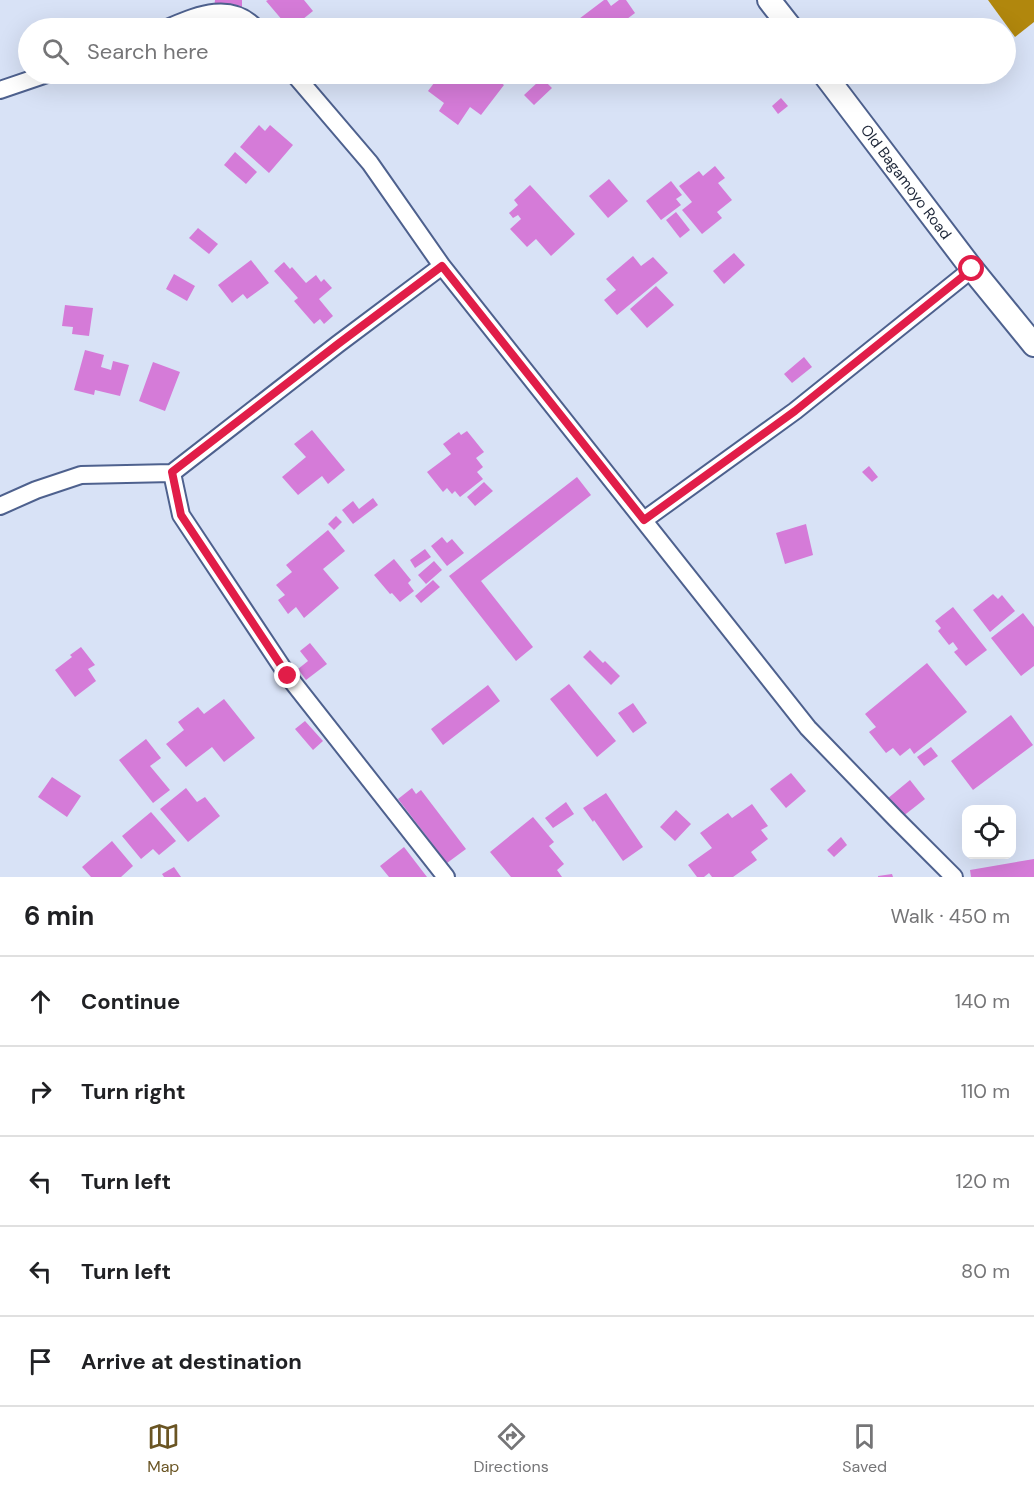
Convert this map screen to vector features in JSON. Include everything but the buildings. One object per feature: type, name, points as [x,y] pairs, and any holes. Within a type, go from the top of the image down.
[{"type":"street","points":[[769,0],[783,18]]},
{"type":"street","points":[[192,18],[225,12],[242,18]]},
{"type":"street","points":[[0,90],[18,84]]},
{"type":"street","points":[[303,84],[370,163],[442,266],[808,728],[954,877]]},
{"type":"street","name":"Old Bagamoyo Road","points":[[832,84],[972,269],[1034,345]]},
{"type":"street","points":[[0,506],[36,490],[81,475],[172,472],[442,266]]},
{"type":"street","points":[[644,520],[795,411],[972,269]]},
{"type":"street","points":[[172,472],[181,515],[288,676],[446,877]]},
{"type":"shaded area","points":[[988,0],[1034,0],[1034,22],[1016,36],[1016,18],[1001,18]]},
{"type":"route","points":[[288,676],[181,515],[172,472],[442,266],[644,520],[795,411],[972,269]]}]
